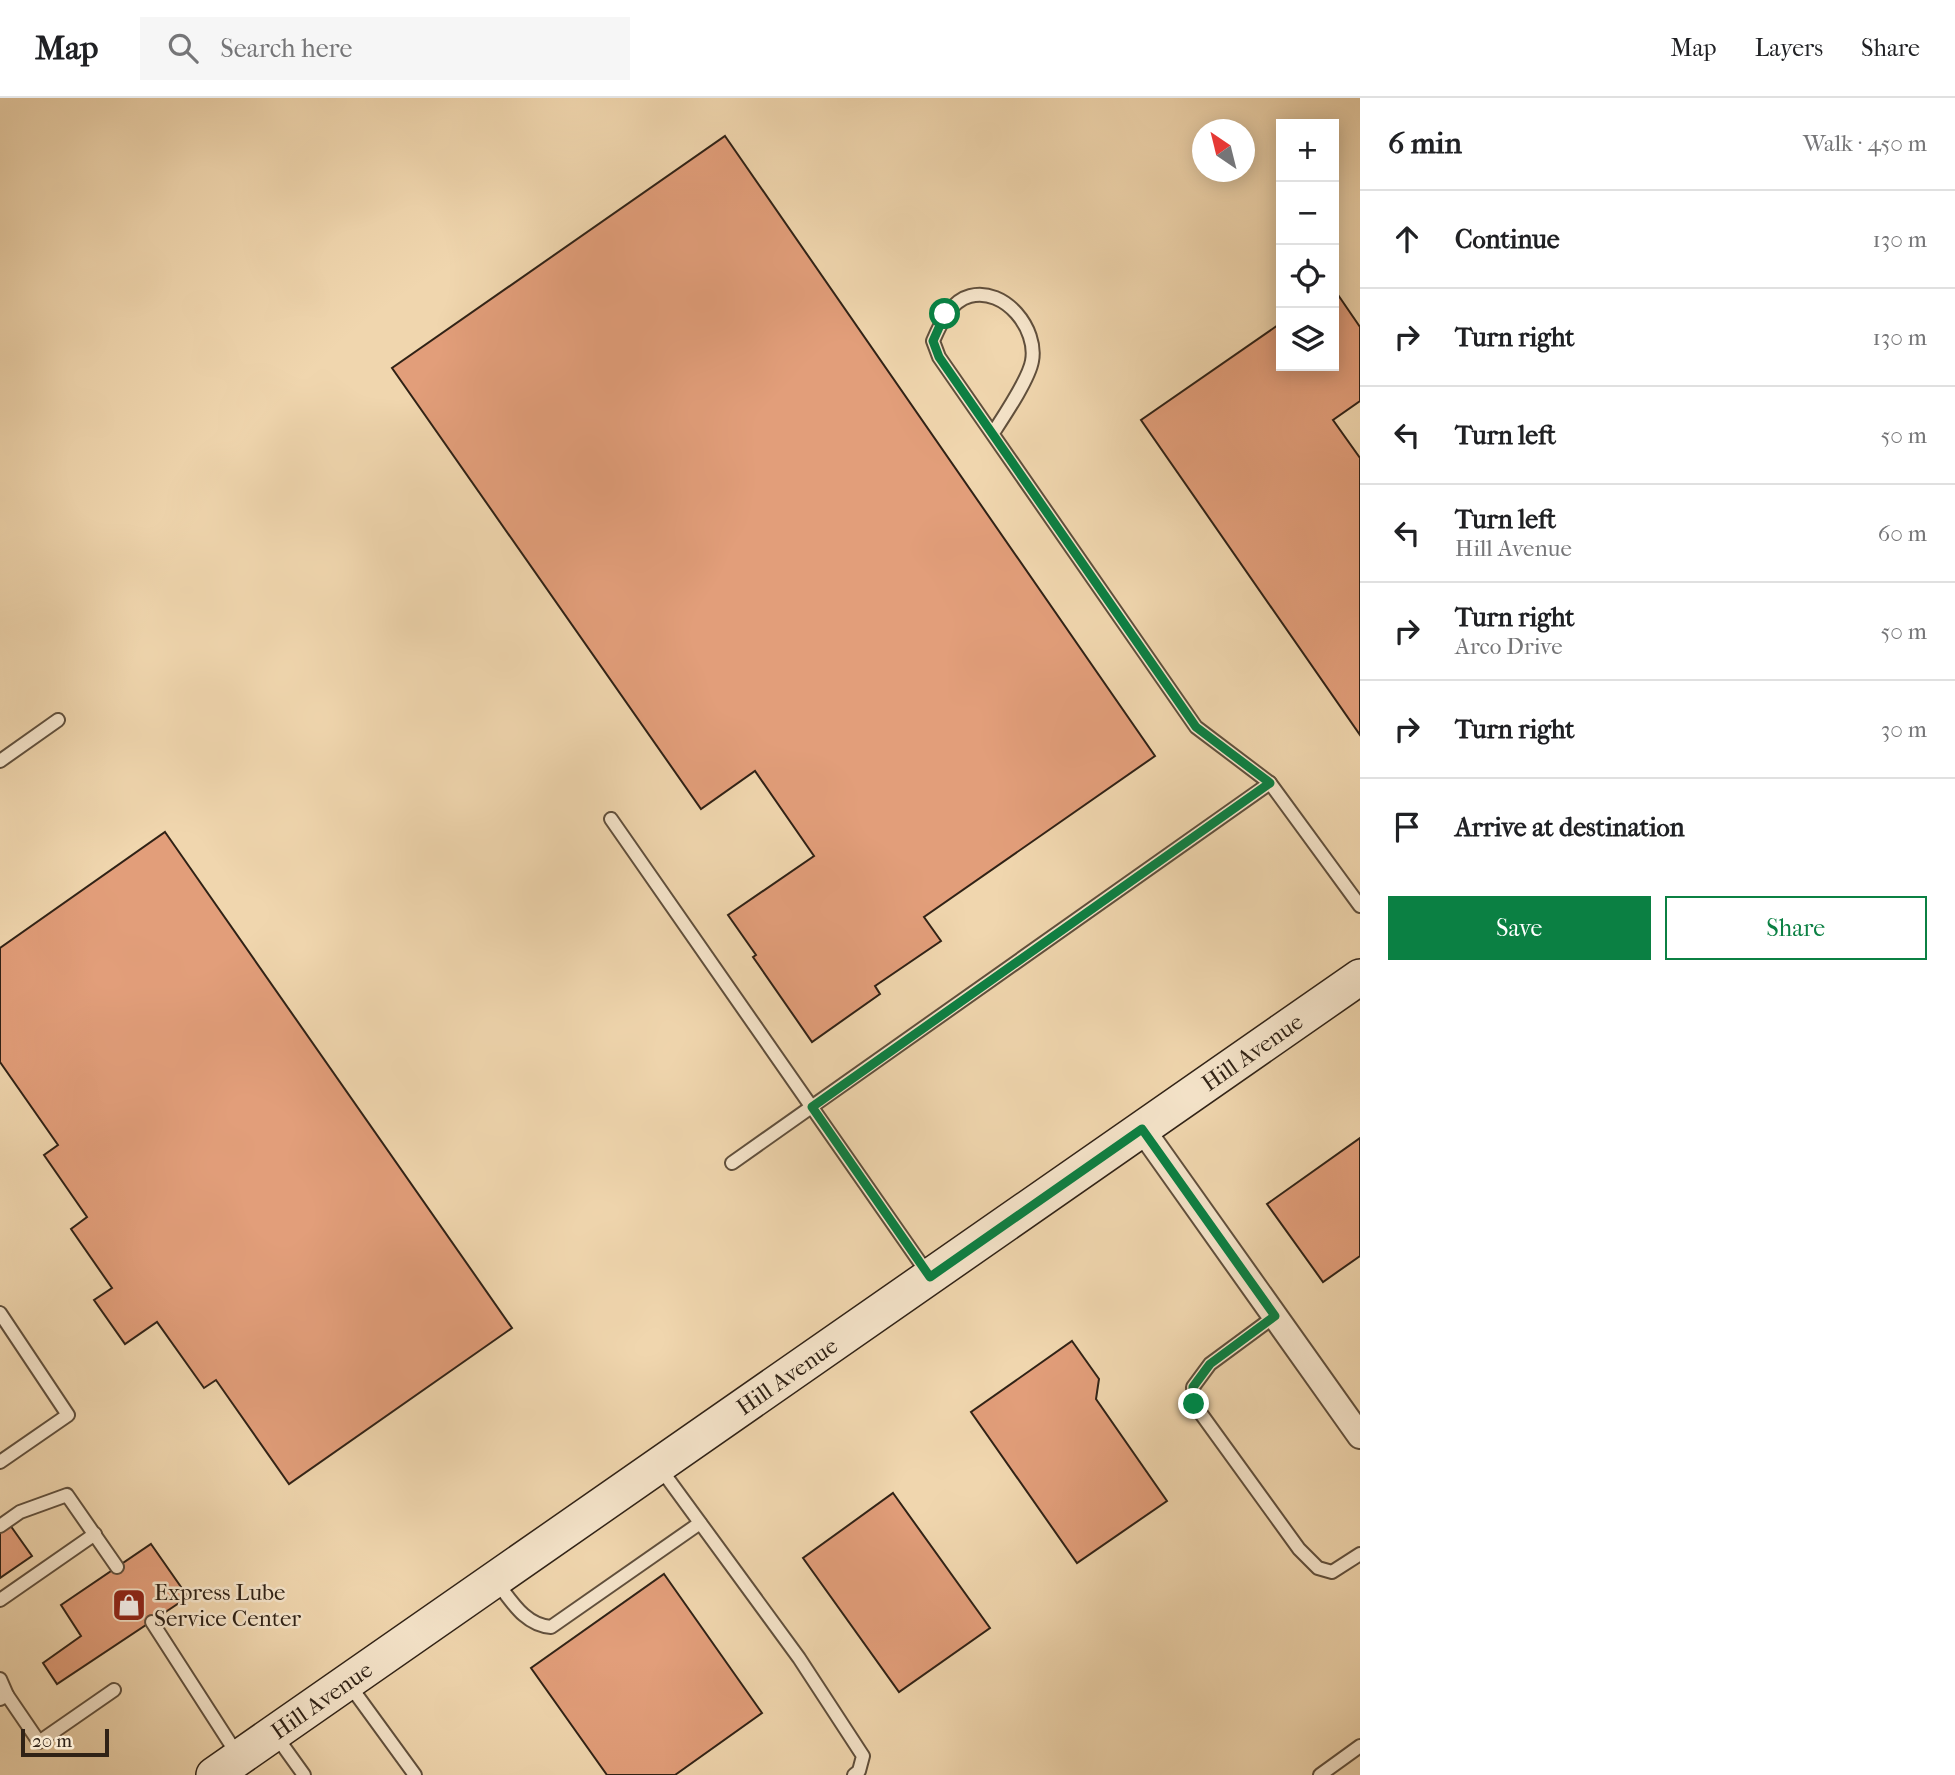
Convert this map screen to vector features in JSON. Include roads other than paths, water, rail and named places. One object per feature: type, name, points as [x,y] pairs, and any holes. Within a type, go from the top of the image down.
[{"type":"main road","name":"Hill Avenue","points":[[221,1770],[1360,977]]},
{"type":"street","points":[[1142,1129],[1360,1436]]},
{"type":"lane","points":[[993,433],[1015,398],[1032,361],[1030,333],[1013,309],[991,297],[969,296],[945,314],[933,341],[939,357],[1196,727],[1270,783],[1360,906]]},
{"type":"lane","points":[[0,761],[58,720]]},
{"type":"lane","points":[[732,1163],[1270,783]]},
{"type":"lane","points":[[611,819],[930,1277]]},
{"type":"lane","points":[[0,1313],[68,1415],[0,1462]]},
{"type":"lane","points":[[1275,1316],[1210,1364],[1193,1387],[1194,1404],[1299,1549],[1318,1568],[1332,1572],[1360,1553]]},
{"type":"lane","points":[[659,1466],[799,1658],[863,1756],[859,1771],[854,1775]]},
{"type":"lane","points":[[0,1526],[20,1512],[67,1495],[117,1567]]},
{"type":"lane","points":[[495,1580],[523,1615],[537,1626],[551,1627],[700,1523]]},
{"type":"lane","points":[[0,1600],[95,1534]]},
{"type":"lane","points":[[152,1622],[221,1770]]},
{"type":"lane","points":[[0,1679],[3,1697],[39,1742],[114,1690]]},
{"type":"lane","points":[[348,1682],[415,1775]]},
{"type":"lane","points":[[274,1734],[304,1775]]},
{"type":"lane","points":[[1320,1775],[1360,1746]]},
{"type":"place","name":"Express Lube Service Center","points":[[129,1605]]}]
